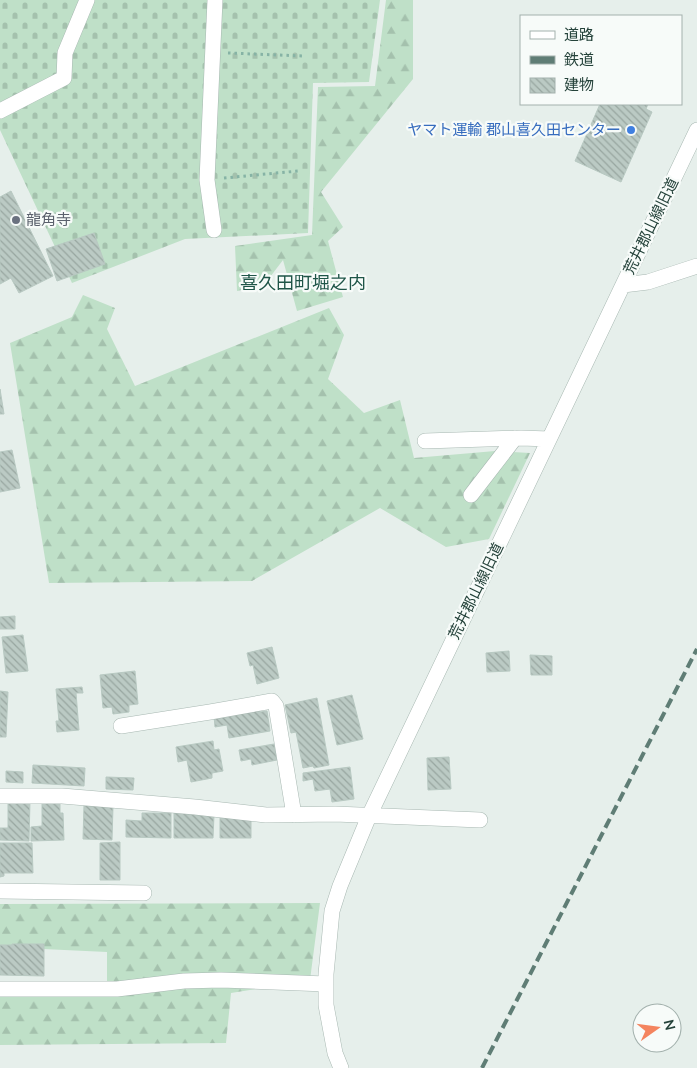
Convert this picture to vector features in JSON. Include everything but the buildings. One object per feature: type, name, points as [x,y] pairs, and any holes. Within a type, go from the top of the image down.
[{"type":"street","points":[[0,111],[64,78],[65,53],[87,0]]},
{"type":"street","points":[[214,230],[207,180],[215,0]]},
{"type":"street","name":"荒井郡山線旧道","points":[[340,1068],[335,1053],[326,1006],[326,984],[332,911],[340,886],[369,816],[697,130]]},
{"type":"street","points":[[623,285],[648,282],[697,266]]},
{"type":"street","points":[[471,495],[514,438]]},
{"type":"street","points":[[425,441],[514,438],[549,439]]},
{"type":"street","points":[[121,726],[272,701],[276,706],[294,815]]},
{"type":"street","points":[[0,796],[62,796],[266,815],[480,820]]},
{"type":"street","points":[[0,891],[144,893]]},
{"type":"street","points":[[0,988],[117,989],[184,981],[221,980],[326,984]]},
{"type":"path","points":[[213,52],[303,56]]},
{"type":"path","points":[[207,180],[298,170]]},
{"type":"green space","points":[[0,0],[380,0],[369,82],[313,83],[308,233],[185,239],[72,283],[0,130]]},
{"type":"green space","points":[[386,0],[413,0],[413,79],[321,192],[343,227],[328,241],[343,297],[297,311],[283,260],[264,285],[237,291],[235,246],[312,235],[318,87],[375,86]]},
{"type":"green space","points":[[83,295],[115,308],[107,329],[135,386],[329,308],[344,335],[328,379],[364,413],[400,400],[414,458],[495,451],[530,453],[489,539],[446,547],[380,508],[252,581],[49,583],[10,343],[72,317]]},
{"type":"green space","points":[[320,903],[310,980],[231,993],[226,1043],[0,1045],[0,997],[107,987],[107,952],[0,947],[0,904]]},
{"type":"railway","points":[[482,1068],[697,649]]},
{"type":"place","name":"ヤマト運輸 郡山喜久田センター","points":[[631,130]]},
{"type":"place","name":"龍角寺","points":[[16,220]]},
{"type":"district","name":"喜久田町堀之内","points":[[303,283]]}]
